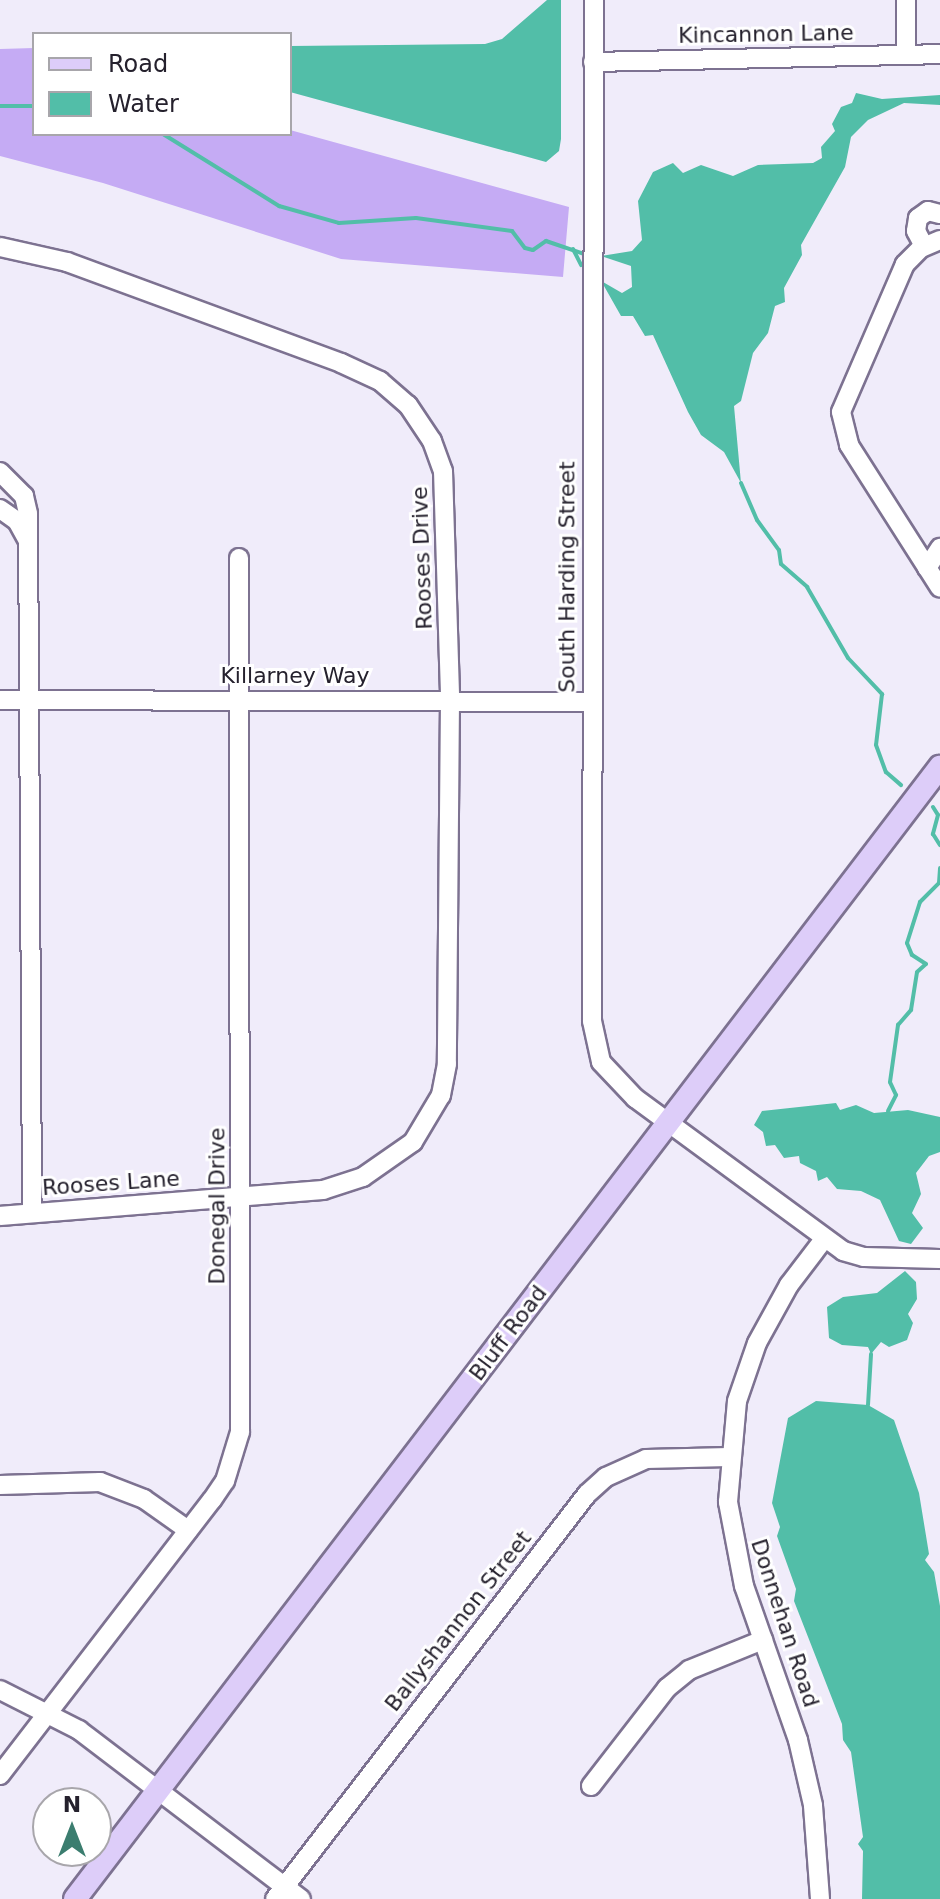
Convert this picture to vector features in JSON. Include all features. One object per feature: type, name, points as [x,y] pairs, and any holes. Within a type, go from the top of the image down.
[{"type":"main road","name":"Bluff Road","points":[[75,1899],[940,767]]},
{"type":"street","name":"South Harding Street","points":[[594,0],[590,702],[596,1042],[614,1080],[824,1239],[864,1257],[940,1259]]},
{"type":"street","points":[[906,0],[906,55]]},
{"type":"street","name":"Kincannon Lane","points":[[593,62],[940,54]]},
{"type":"street","points":[[940,214],[928,211],[918,218],[916,231],[932,243],[902,270],[841,412],[849,445],[940,588]]},
{"type":"street","name":"Rooses Drive","points":[[0,247],[67,262],[341,363],[380,381],[408,405],[432,441],[443,471],[450,700],[447,1064]]},
{"type":"street","points":[[0,472],[24,496],[28,541],[32,1213]]},
{"type":"street","points":[[0,509],[17,521],[28,541]]},
{"type":"street","points":[[927,568],[940,548]]},
{"type":"street","name":"Donegal Drive","points":[[0,1775],[225,1481],[240,1432],[239,558]]},
{"type":"street","name":"Killarney Way","points":[[0,700],[590,702]]},
{"type":"street","name":"Rooses Lane","points":[[0,1216],[323,1190],[390,1163],[428,1122],[447,1064]]},
{"type":"street","name":"Donnehan Road","points":[[820,1899],[813,1805],[798,1740],[734,1547],[729,1457],[737,1401],[757,1343],[789,1285],[824,1239]]},
{"type":"street","name":"Ballyshannon Street","points":[[280,1893],[587,1494],[606,1477],[646,1459],[729,1457]]},
{"type":"street","points":[[0,1485],[100,1482],[144,1499],[188,1530]]},
{"type":"street","points":[[591,1786],[667,1688],[689,1670],[763,1640]]},
{"type":"street","points":[[0,1690],[47,1711],[158,1791],[280,1893],[301,1899]]},
{"type":"shaded area","points":[[32,48],[32,136],[292,136],[292,131],[569,207],[563,277],[341,259],[103,183],[0,156],[0,49]]},
{"type":"water","points":[[547,0],[561,0],[561,139],[559,151],[546,162],[292,93],[292,46],[485,44],[502,39]]},
{"type":"water","points":[[856,93],[882,99],[940,95],[940,105],[904,103],[868,120],[851,137],[845,167],[801,245],[802,255],[784,288],[785,302],[775,306],[768,333],[753,353],[741,401],[734,406],[741,483],[724,452],[701,435],[653,335],[645,336],[633,316],[621,316],[604,286],[603,282],[622,293],[632,287],[631,266],[601,256],[632,251],[642,240],[638,201],[653,172],[673,163],[683,173],[701,165],[733,176],[758,165],[813,163],[822,158],[821,147],[835,131],[832,124],[841,107],[852,103]]},
{"type":"water","points":[[836,1103],[840,1110],[856,1105],[874,1113],[908,1110],[940,1117],[940,1152],[929,1156],[916,1173],[921,1194],[912,1213],[923,1228],[911,1244],[899,1241],[880,1200],[861,1191],[837,1189],[827,1177],[818,1181],[816,1171],[800,1163],[799,1156],[784,1158],[775,1145],[766,1146],[763,1132],[754,1125],[762,1111]]},
{"type":"water","points":[[905,1271],[916,1282],[917,1299],[908,1314],[913,1323],[907,1340],[889,1347],[881,1342],[871,1354],[868,1347],[842,1345],[829,1338],[827,1307],[843,1297],[877,1293]]},
{"type":"water","points":[[816,1401],[868,1405],[894,1420],[919,1493],[929,1554],[925,1560],[934,1572],[940,1606],[940,1899],[862,1899],[863,1851],[858,1844],[863,1837],[851,1752],[843,1740],[842,1724],[794,1601],[796,1589],[777,1536],[780,1527],[772,1503],[788,1418]]},
{"type":"waterway","points":[[0,106],[32,106]]},
{"type":"waterway","points":[[166,136],[279,206],[339,223],[416,218],[512,231],[525,248],[533,250],[546,241],[584,254]]},
{"type":"waterway","points":[[573,249],[581,265]]},
{"type":"waterway","points":[[741,483],[757,520],[779,550],[781,564],[807,587],[848,658],[882,694],[876,745],[886,772],[901,785]]},
{"type":"waterway","points":[[933,807],[938,815],[933,834],[940,845]]},
{"type":"waterway","points":[[888,1111],[896,1095],[890,1082],[898,1025],[911,1010],[917,972],[926,964],[912,955],[907,943],[920,902],[939,883],[940,868]]},
{"type":"waterway","points":[[868,1405],[871,1354]]}]
